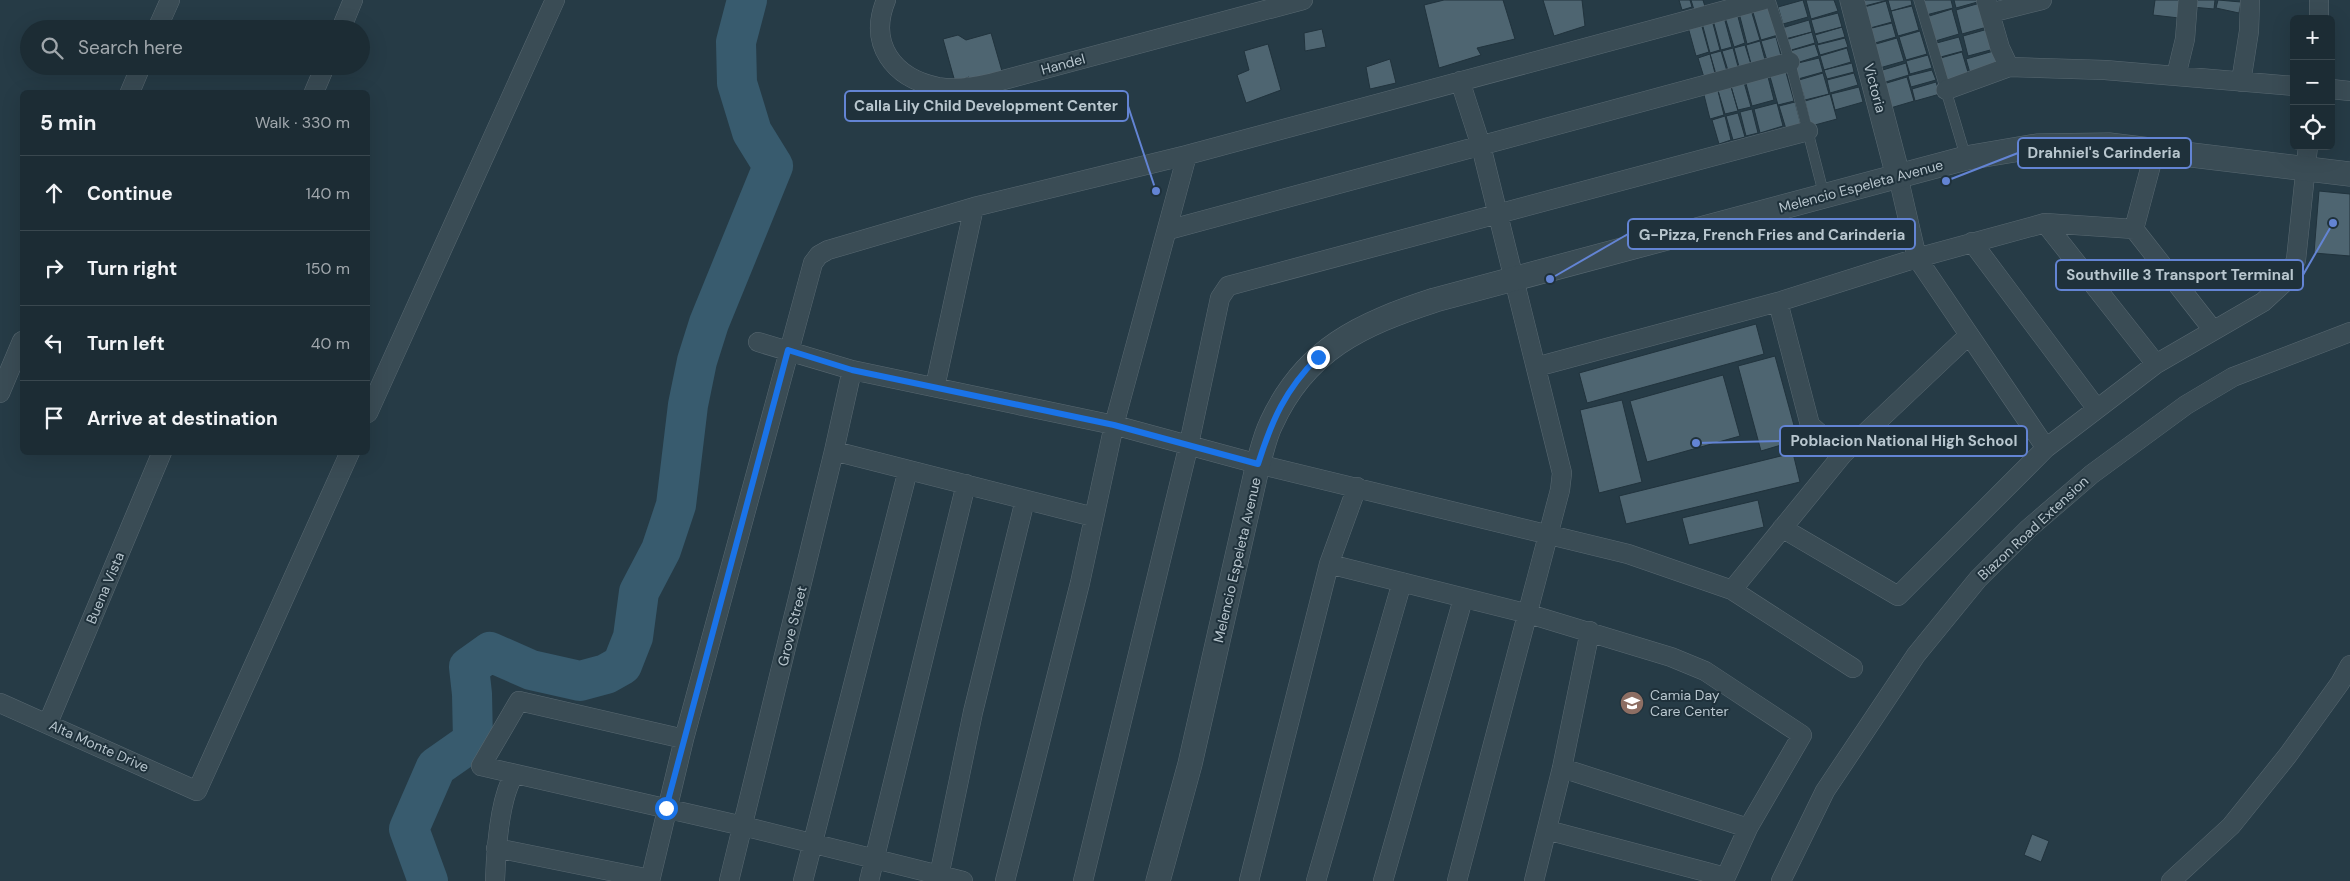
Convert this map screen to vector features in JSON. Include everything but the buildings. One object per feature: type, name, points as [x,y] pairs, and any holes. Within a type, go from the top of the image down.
[{"type":"street","points":[[161,20],[170,0]]},
{"type":"street","points":[[345,20],[353,0]]},
{"type":"street","points":[[370,409],[554,0]]},
{"type":"street","name":"Handel","points":[[886,0],[881,13],[879,36],[887,56],[900,70],[917,80],[938,87],[963,88],[992,83],[1303,0]]},
{"type":"street","points":[[496,848],[585,874],[650,880],[666,808],[788,350],[813,263],[819,255],[828,250],[974,207],[1187,156],[1763,0]]},
{"type":"street","name":"Victoria","points":[[1852,0],[1898,176]]},
{"type":"street","points":[[2009,67],[1988,7],[2042,0]]},
{"type":"street","points":[[2176,76],[2185,39],[2188,0]]},
{"type":"street","points":[[2241,82],[2249,31],[2250,0]]},
{"type":"street","points":[[2319,0],[2319,15]]},
{"type":"street","points":[[1168,230],[1790,62]]},
{"type":"street","points":[[1946,90],[2009,67],[2105,70],[2290,86]]},
{"type":"street","points":[[131,90],[137,75]]},
{"type":"street","points":[[315,90],[321,75]]},
{"type":"street","points":[[1457,881],[1529,614],[1547,535],[1560,490],[1562,473],[1481,146],[1460,81]]},
{"type":"street","points":[[2335,89],[2350,91]]},
{"type":"street","points":[[1083,881],[1189,444],[1220,298],[1228,286],[1808,131]]},
{"type":"street","name":"Melencio Espeleta Avenue","points":[[1158,881],[1190,764],[1258,464],[1270,425],[1298,376],[1340,340],[1392,314],[1514,277],[1966,158],[2037,146],[2110,145],[2155,150],[2307,158],[2350,174]]},
{"type":"street","points":[[2134,229],[2155,150]]},
{"type":"street","points":[[1004,881],[1067,636],[1114,425],[1187,156]]},
{"type":"street","points":[[1782,528],[1898,596],[2046,448],[2156,364],[2263,302],[2286,281],[2296,260],[2307,158]]},
{"type":"street","points":[[1898,176],[1917,258],[2046,448]]},
{"type":"street","points":[[935,387],[974,207]]},
{"type":"street","points":[[1536,367],[1778,302],[1917,258],[2044,223],[2134,229],[2213,330]]},
{"type":"street","points":[[2044,223],[2156,364]]},
{"type":"street","points":[[1972,242],[2097,409]]},
{"type":"street","points":[[1778,302],[1810,425],[1843,454]]},
{"type":"street","name":"Biazon Road Extension","points":[[1781,881],[1825,791],[1916,655],[1978,579],[2028,529],[2092,474],[2186,405],[2233,378],[2350,332]]},
{"type":"street","points":[[1732,590],[1843,454],[1969,335]]},
{"type":"street","points":[[758,342],[852,370],[1114,425],[1258,464],[1628,554],[1732,590],[1853,668]]},
{"type":"street","points":[[0,393],[20,346]]},
{"type":"street","name":"Grove Street","points":[[729,881],[852,370]]},
{"type":"street","points":[[834,451],[1094,517]]},
{"type":"street","name":"Buena Vista","points":[[48,723],[161,455]]},
{"type":"street","name":"Alta Monte Drive","points":[[0,703],[197,791],[349,455]]},
{"type":"street","points":[[803,881],[908,470]]},
{"type":"street","points":[[869,881],[966,484]]},
{"type":"street","points":[[1249,881],[1329,564],[1357,487]]},
{"type":"street","points":[[939,879],[972,712],[1025,500]]},
{"type":"street","points":[[1329,564],[1590,631],[1705,670],[1802,735],[1748,828],[1724,879],[1547,830]]},
{"type":"street","points":[[1316,881],[1402,582]]},
{"type":"street","points":[[1383,881],[1463,599]]},
{"type":"street","points":[[1534,881],[1562,768],[1590,631]]},
{"type":"street","points":[[2171,881],[2231,826],[2288,755],[2340,683],[2350,665]]},
{"type":"street","points":[[684,739],[519,701],[481,766],[812,843],[939,879],[963,881]]},
{"type":"street","points":[[1562,768],[1748,828]]},
{"type":"street","points":[[495,881],[496,848],[508,785],[514,775]]},
{"type":"lane","points":[[1770,0],[1790,62],[1824,195]]},
{"type":"lane","points":[[1920,0],[1966,158]]},
{"type":"waterway","points":[[428,881],[409,829],[436,767],[473,741],[472,694],[469,667],[490,652],[531,670],[580,681],[606,674],[622,665],[633,637],[639,592],[661,550],[676,505],[688,405],[697,361],[709,323],[773,166],[752,132],[737,83],[736,42],[747,0]]},
{"type":"place","name":"Drahniel's Carinderia","points":[[1946,181]]},
{"type":"place","name":"Calla Lily Child Development Center","points":[[1156,191]]},
{"type":"place","name":"Southville 3 Transport Terminal","points":[[2333,223]]},
{"type":"place","name":"G-Pizza, French Fries and Carinderia","points":[[1550,279]]},
{"type":"place","name":"Poblacion National High School","points":[[1696,443]]},
{"type":"place","name":"Camia Day Care Center","points":[[1632,703]]},
{"type":"route","points":[[666,808],[788,350],[852,370],[1114,425],[1258,464],[1270,425],[1285,396],[1298,376],[1318,357]]}]
